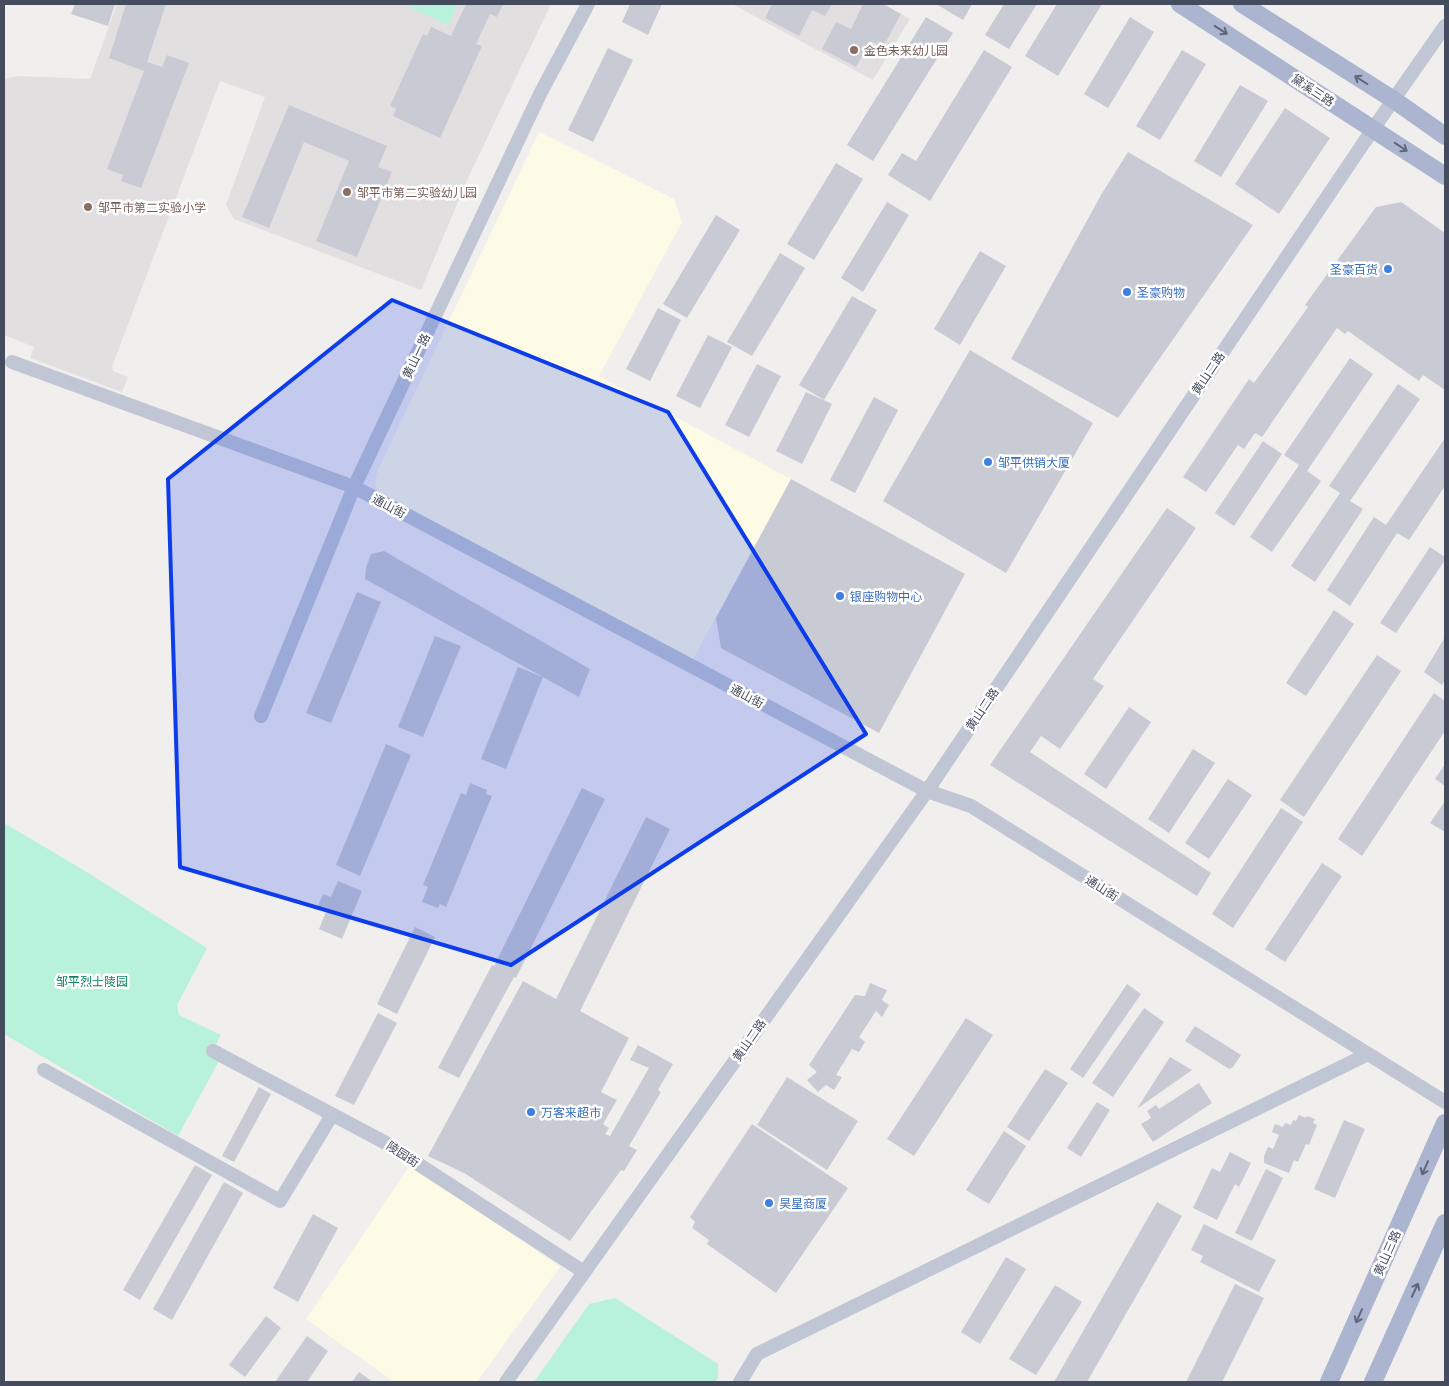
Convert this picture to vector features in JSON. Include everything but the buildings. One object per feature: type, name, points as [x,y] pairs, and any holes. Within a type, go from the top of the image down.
[{"type":"main road","name":"黛溪三路","points":[[1180,4],[1445,176]]},
{"type":"main road","points":[[1242,4],[1394,100],[1445,136]]},
{"type":"main road","name":"黄山三路","points":[[1328,1382],[1445,1123]]},
{"type":"main road","points":[[1373,1382],[1445,1223]]},
{"type":"street","name":"黄山一路","points":[[261,716],[354,488],[540,94],[588,4]]},
{"type":"street","name":"黄山二路","points":[[506,1382],[927,791],[1373,128],[1445,26]]},
{"type":"street","name":"通山街","points":[[12,362],[354,488],[927,791],[971,806],[1445,1102]]},
{"type":"street","name":"陵园街","points":[[213,1051],[386,1143],[584,1272]]},
{"type":"street","points":[[740,1382],[757,1354],[1368,1054]]},
{"type":"street","points":[[44,1070],[280,1201],[332,1115]]},
{"type":"highlighted area","points":[[392,300],[668,412],[866,734],[511,965],[180,867],[168,479]]},
{"type":"shaded area","name":"邹平市第二实验小学","points":[[117,4],[551,4],[468,178],[421,290],[234,219],[226,205],[265,97],[220,81],[112,367],[113,371],[128,377],[122,392],[30,358],[34,347],[4,335],[4,79],[20,76],[90,79]]},
{"type":"shaded area","name":"金色未来幼儿园","points":[[732,4],[883,4],[910,19],[873,80]]},
{"type":"shaded area","points":[[539,132],[674,199],[682,222],[599,376],[791,479],[693,659],[381,495],[375,485],[377,472]]},
{"type":"shaded area","points":[[409,1167],[438,1184],[560,1267],[477,1382],[394,1382],[306,1319]]},
{"type":"green space","points":[[403,4],[458,4],[448,25]]},
{"type":"green space","name":"邹平烈士陵园","points":[[4,823],[85,871],[207,948],[177,1005],[179,1015],[221,1035],[209,1057],[219,1061],[178,1136],[4,1034]]},
{"type":"green space","points":[[615,1298],[718,1364],[716,1382],[534,1382],[589,1304]]},
{"type":"place","name":"金色未来幼儿园","points":[[854,50]]},
{"type":"place","name":"邹平市第二实验幼儿园","points":[[347,192]]},
{"type":"place","name":"邹平市第二实验小学","points":[[88,207]]},
{"type":"place","name":"圣豪百货","points":[[1388,269]]},
{"type":"place","name":"圣豪购物","points":[[1127,292]]},
{"type":"place","name":"邹平供销大厦","points":[[988,462]]},
{"type":"place","name":"银座购物中心","points":[[840,596]]},
{"type":"place","name":"万客来超市","points":[[531,1112]]},
{"type":"place","name":"昊星商厦","points":[[769,1203]]}]
